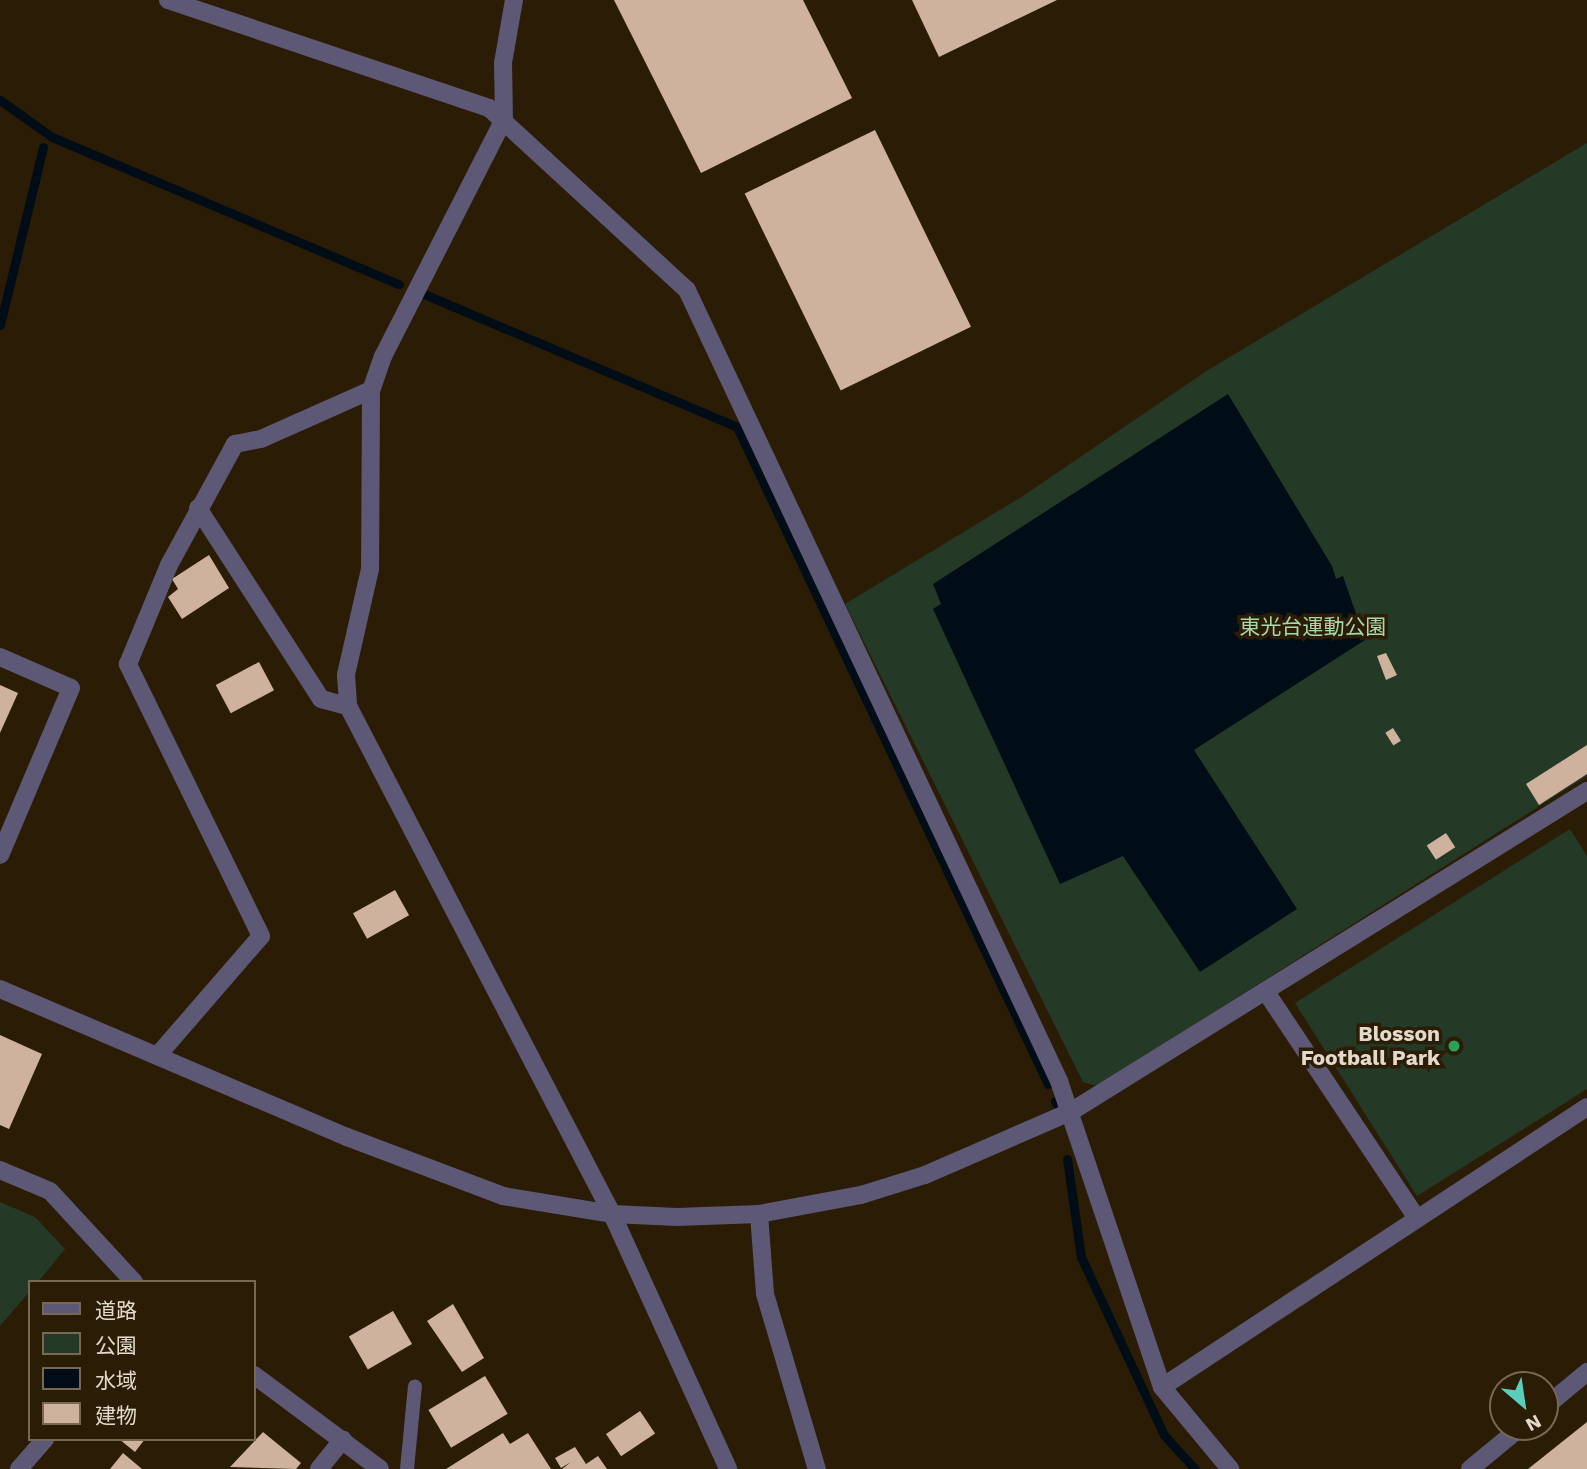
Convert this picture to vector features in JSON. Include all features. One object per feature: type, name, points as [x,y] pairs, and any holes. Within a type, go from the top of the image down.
[{"type":"street","points":[[168,0],[489,108],[687,290],[1000,947],[1072,1111],[1119,1269],[1162,1387],[1230,1469]]},
{"type":"street","points":[[514,0],[503,63],[504,119],[434,252],[371,390],[370,569],[346,675],[348,706],[612,1214],[728,1469]]},
{"type":"street","points":[[158,1055],[261,936],[128,664],[169,565],[235,444],[261,439],[371,390]]},
{"type":"street","points":[[198,508],[321,699],[348,706]]},
{"type":"street","points":[[0,657],[71,688],[0,855]]},
{"type":"street","points":[[0,989],[421,1167],[503,1196],[612,1214],[759,1214],[861,1195],[925,1175],[1072,1111],[1587,792]]},
{"type":"street","points":[[1266,992],[1416,1217]]},
{"type":"street","points":[[1162,1387],[1416,1217],[1587,1107]]},
{"type":"street","points":[[0,1170],[50,1191],[132,1280]]},
{"type":"street","points":[[759,1214],[765,1294],[817,1469]]},
{"type":"street","points":[[1559,1395],[1587,1372]]},
{"type":"street","points":[[256,1376],[380,1469]]},
{"type":"street","points":[[318,1469],[343,1439]]},
{"type":"street","points":[[19,1469],[43,1441]]},
{"type":"street","points":[[1470,1469],[1504,1441]]},
{"type":"lane","points":[[407,1469],[415,1385]]},
{"type":"green space","name":"東光台運動公園","points":[[1587,143],[1587,776],[1097,1086],[1083,1082],[845,604],[1023,496],[1208,370]]},
{"type":"green space","name":"Blosson Football Park","points":[[1570,829],[1587,856],[1587,1089],[1417,1196],[1295,1003]]},
{"type":"green space","points":[[0,1202],[35,1217],[65,1249],[40,1280],[28,1280],[28,1293],[0,1326]]},
{"type":"water","points":[[1228,394],[1332,566],[1336,579],[1343,576],[1365,640],[1194,750],[1297,909],[1200,972],[1123,856],[1060,884],[933,609],[941,604],[933,584]]},
{"type":"building","points":[[614,0],[803,0],[852,98],[701,173]]},
{"type":"building","points":[[912,0],[1057,0],[939,57]]},
{"type":"building","points":[[875,130],[971,327],[841,390],[745,194]]},
{"type":"building","points":[[209,555],[229,588],[182,619],[168,597],[178,589],[172,579]]},
{"type":"building","points":[[1386,653],[1397,675],[1386,680],[1377,656]]},
{"type":"building","points":[[259,662],[274,690],[231,713],[216,685]]},
{"type":"building","points":[[0,685],[18,693],[0,733]]},
{"type":"building","points":[[1393,728],[1401,741],[1393,745],[1385,733]]},
{"type":"building","points":[[1587,745],[1587,774],[1539,805],[1526,784]]},
{"type":"building","points":[[1446,833],[1455,847],[1436,860],[1427,846]]},
{"type":"building","points":[[395,890],[409,915],[367,939],[353,913]]},
{"type":"building","points":[[0,1035],[42,1054],[9,1129],[0,1125]]},
{"type":"building","points":[[453,1304],[484,1358],[462,1372],[427,1321]]},
{"type":"building","points":[[393,1311],[412,1344],[368,1369],[349,1336]]},
{"type":"building","points":[[485,1376],[508,1414],[451,1448],[428,1410]]},
{"type":"building","points":[[640,1411],[655,1433],[621,1456],[606,1434]]},
{"type":"building","points":[[1587,1422],[1587,1469],[1528,1469]]},
{"type":"building","points":[[263,1432],[301,1463],[296,1469],[230,1467]]},
{"type":"building","points":[[503,1433],[510,1444],[528,1433],[551,1469],[446,1469]]},
{"type":"building","points":[[121,1441],[143,1441],[135,1452]]},
{"type":"building","points":[[575,1447],[586,1464],[598,1456],[607,1469],[562,1469],[571,1462],[561,1468],[555,1458]]},
{"type":"building","points":[[123,1453],[142,1469],[110,1469]]},
{"type":"waterway","points":[[0,100],[52,137],[399,284]]},
{"type":"waterway","points":[[0,325],[43,147]]},
{"type":"waterway","points":[[424,294],[737,427],[1048,1084]]},
{"type":"waterway","points":[[1055,1101],[1057,1105]]},
{"type":"waterway","points":[[1067,1159],[1081,1257],[1164,1435],[1195,1469]]},
{"type":"place","name":"Blosson Football Park","points":[[1454,1046]]}]
